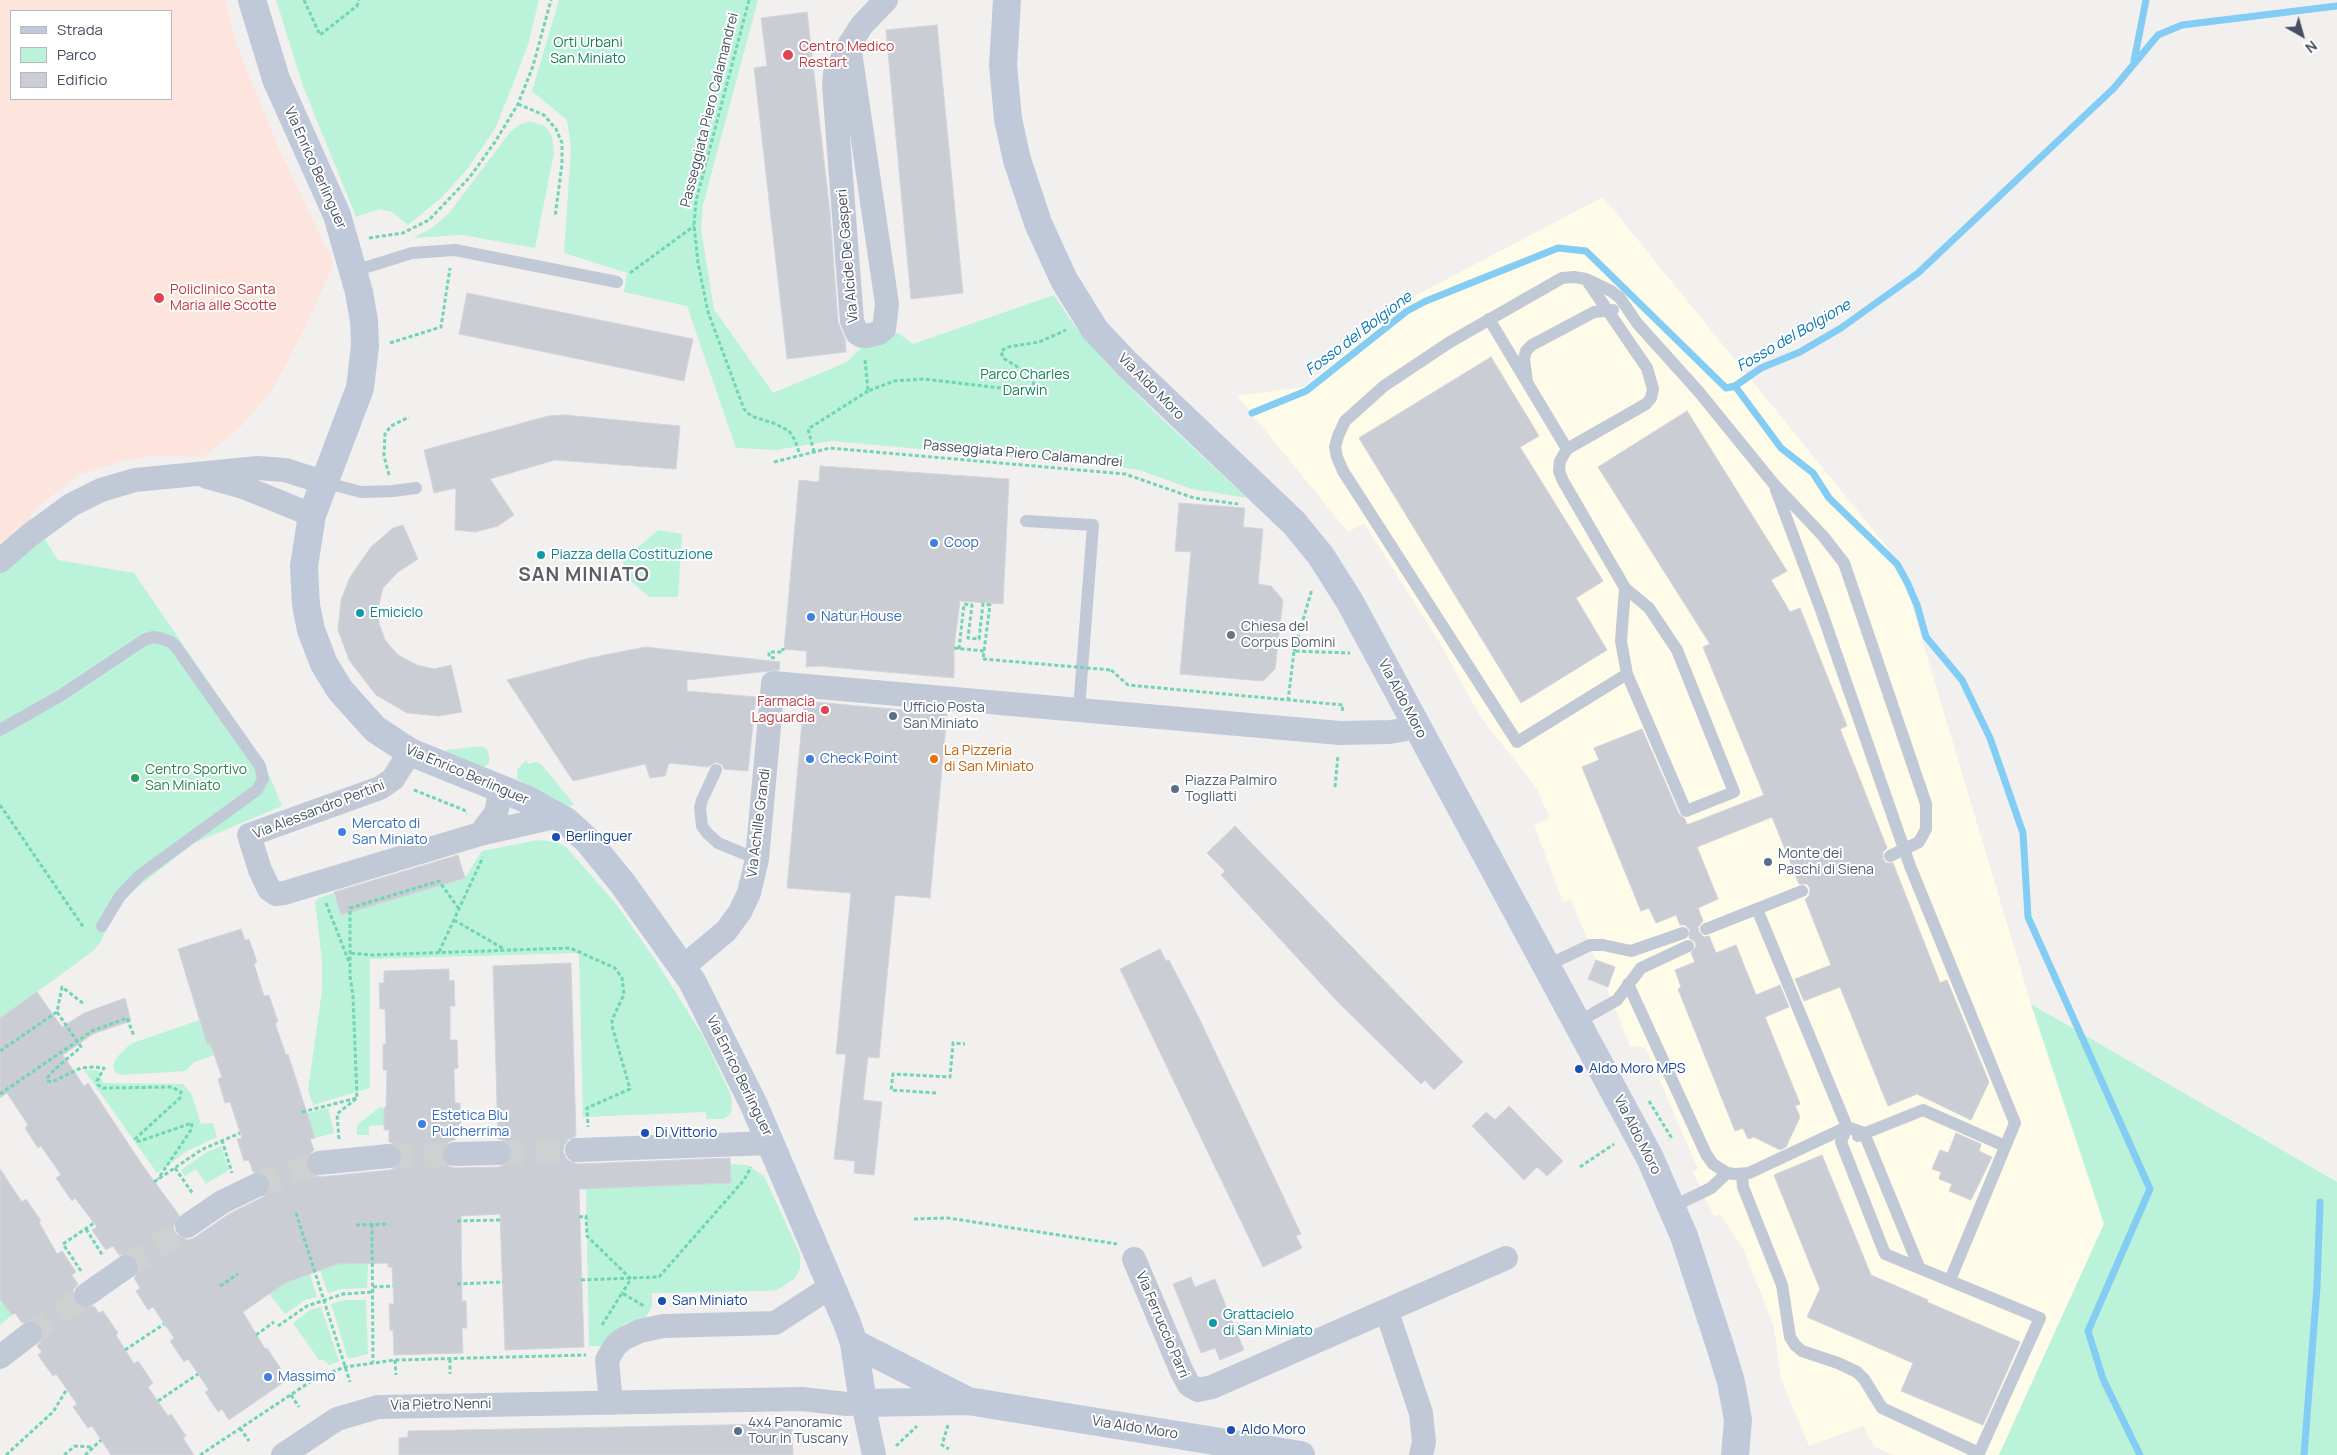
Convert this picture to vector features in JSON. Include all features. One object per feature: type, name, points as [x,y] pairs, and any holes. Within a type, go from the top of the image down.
[{"type":"street","name":"Via Enrico Berlinguer","points":[[252,0],[273,73],[314,160],[344,235],[354,272],[366,333],[363,374],[357,400],[312,515],[305,552],[304,593],[308,617],[320,654],[334,682],[360,715],[384,736],[410,752],[526,799],[558,816],[580,832],[595,849],[683,967],[720,1034],[771,1143],[832,1286],[854,1343],[863,1403],[884,1452]]},
{"type":"street","name":"Via Alcide De Gasperi","points":[[849,45],[887,304],[884,329],[874,335],[866,336],[856,333],[852,321],[834,85],[835,74],[849,45],[862,25],[886,0]]},
{"type":"street","name":"Via Aldo Moro","points":[[1007,0],[1003,65],[1008,119],[1016,160],[1038,222],[1074,298],[1095,330],[1127,364],[1191,427],[1278,507],[1307,538],[1350,602],[1414,724],[1578,1022],[1650,1158],[1672,1207],[1706,1298],[1731,1382],[1738,1420],[1735,1455]]},
{"type":"street","points":[[0,562],[57,515],[85,497],[135,480],[258,468],[285,470],[324,482]]},
{"type":"street","points":[[190,474],[243,487],[312,515]]},
{"type":"street","name":"Via Achille Grandi","points":[[683,967],[715,942],[735,921],[749,893],[757,859],[773,683],[1079,709]]},
{"type":"street","points":[[1079,709],[1340,733],[1390,732],[1402,730],[1414,724]]},
{"type":"street","name":"Via Alessandro Pertini","points":[[410,752],[393,780],[380,788],[249,835],[262,876],[269,889],[274,893],[280,894],[477,836],[558,816]]},
{"type":"street","points":[[477,836],[496,813],[500,789]]},
{"type":"street","points":[[583,1142],[771,1143]]},
{"type":"street","points":[[455,1154],[499,1153]]},
{"type":"street","points":[[319,1163],[389,1156]]},
{"type":"street","points":[[187,1226],[232,1196],[258,1184]]},
{"type":"street","name":"Via Ferruccio Parri","points":[[1134,1259],[1182,1372],[1189,1385],[1198,1390],[1212,1387],[1387,1312],[1506,1258]]},
{"type":"street","points":[[85,1285],[116,1263]]},
{"type":"street","points":[[611,1403],[607,1370],[609,1354],[623,1339],[652,1328],[775,1323],[832,1286]]},
{"type":"street","points":[[1387,1312],[1422,1413],[1424,1442],[1421,1455]]},
{"type":"street","points":[[0,1357],[30,1334]]},
{"type":"street","name":"Via Aldo Moro","points":[[854,1343],[968,1401]]},
{"type":"street","name":"Via Pietro Nenni","points":[[284,1455],[337,1419],[378,1407],[802,1399],[847,1404],[863,1403]]},
{"type":"street","name":"Via Aldo Moro","points":[[863,1403],[968,1401],[1301,1455]]},
{"type":"lane","points":[[354,272],[412,253],[448,249],[473,252],[617,282]]},
{"type":"lane","points":[[1627,674],[1517,742],[1346,477],[1337,457],[1335,446],[1345,421],[1358,407],[1408,369],[1489,319],[1562,278],[1586,279],[1611,291],[1620,298],[1637,323],[1699,392],[1773,483],[1832,547],[1850,575],[1926,804],[1927,820],[1919,842],[1890,856]]},
{"type":"lane","points":[[1586,279],[1605,310],[1647,368],[1653,389],[1651,398],[1637,410],[1567,449],[1560,461],[1560,476],[1625,588],[1649,608],[1676,650],[1734,792],[1686,811],[1627,674],[1620,642],[1625,588]]},
{"type":"lane","points":[[1527,382],[1524,359],[1526,351],[1532,345],[1594,312],[1614,310],[1637,323]]},
{"type":"lane","points":[[1489,319],[1567,449]]},
{"type":"lane","points":[[324,482],[361,492],[416,488]]},
{"type":"lane","points":[[1773,483],[1821,610],[1904,850],[2015,1123],[1950,1280]]},
{"type":"lane","points":[[1026,521],[1092,525],[1079,709]]},
{"type":"lane","points":[[0,730],[60,696],[144,640],[160,638],[171,642],[176,647],[260,766],[263,779],[257,790],[140,875],[120,896],[102,926]]},
{"type":"lane","points":[[716,770],[700,808],[702,826],[718,843],[738,853],[757,859]]},
{"type":"lane","points":[[1706,929],[1802,891]]},
{"type":"lane","points":[[1742,1174],[1744,1187],[1782,1284],[1789,1331],[1795,1345],[1802,1351],[1838,1362],[1857,1372],[1864,1379],[1882,1408],[1979,1453],[2040,1318],[1885,1254],[1841,1142],[1847,1128],[1757,909]]},
{"type":"lane","points":[[1546,966],[1590,945],[1603,945],[1631,951],[1683,933]]},
{"type":"lane","points":[[1578,1022],[1617,1000],[1640,968],[1688,946]]},
{"type":"lane","points":[[1628,984],[1706,1154],[1713,1164],[1727,1172],[1742,1174],[1759,1170],[1847,1128],[1864,1133]]},
{"type":"lane","points":[[1841,1142],[1924,1110],[2005,1146]]},
{"type":"lane","points":[[1864,1133],[1919,1267]]},
{"type":"lane","points":[[1672,1207],[1711,1188],[1727,1172]]},
{"type":"path","points":[[304,0],[320,35],[357,6],[359,0]]},
{"type":"path","points":[[344,235],[368,238],[410,230],[429,220],[469,178],[495,142],[518,104],[533,66],[551,0]]},
{"type":"path","name":"Passeggiata Piero Calamandrei","points":[[749,0],[699,187],[694,225],[698,263],[708,312],[744,409],[751,416],[776,424],[789,431],[795,440],[800,455]]},
{"type":"path","points":[[518,104],[544,115],[556,129],[562,143],[562,164],[555,216]]},
{"type":"path","name":"Passeggiata Piero Calamandrei","points":[[617,282],[694,225]]},
{"type":"path","points":[[388,344],[441,327],[450,262]]},
{"type":"path","points":[[814,452],[808,429],[868,391],[884,384],[914,379],[1027,390],[1033,387],[1034,380],[1026,372],[1003,358],[1001,351],[1008,347],[1049,339],[1069,328]]},
{"type":"path","points":[[866,336],[864,369],[868,391]]},
{"type":"path","points":[[393,491],[384,456],[384,434],[391,426],[409,418]]},
{"type":"path","name":"Passeggiata Piero Calamandrei","points":[[774,462],[830,448],[1125,474],[1194,498],[1247,505]]},
{"type":"path","points":[[1288,701],[1294,651],[1314,581]]},
{"type":"path","points":[[984,651],[956,649],[964,604],[972,605],[968,638],[978,639],[983,604],[990,605],[983,659],[1112,670],[1128,685],[1327,704]]},
{"type":"path","points":[[783,648],[783,652],[769,652],[769,658],[783,659]]},
{"type":"path","points":[[1294,651],[1357,653]]},
{"type":"path","points":[[1334,786],[1338,752]]},
{"type":"path","points":[[411,788],[464,810],[477,836],[459,909],[439,952]]},
{"type":"path","points":[[0,805],[85,929]]},
{"type":"path","points":[[357,1098],[350,963],[350,908],[439,881],[459,909]]},
{"type":"path","points":[[318,882],[350,963]]},
{"type":"path","points":[[454,920],[505,950]]},
{"type":"path","points":[[351,953],[371,955],[570,948],[610,965],[621,974],[624,994],[612,1020],[612,1026],[630,1089],[586,1108],[583,1142]]},
{"type":"path","points":[[84,1004],[62,987],[57,1012],[81,1047],[51,1073],[47,1078],[48,1081],[52,1082],[81,1068],[94,1067],[104,1068],[97,1081],[98,1085],[104,1088],[172,1087],[181,1092],[180,1098],[135,1139],[140,1141],[192,1123],[191,1130],[158,1179]]},
{"type":"path","points":[[0,1051],[57,1012]]},
{"type":"path","points":[[0,1094],[92,1031],[127,1018],[134,1036]]},
{"type":"path","points":[[936,1093],[891,1090],[893,1074],[950,1077],[953,1043],[965,1044]]},
{"type":"path","points":[[302,1112],[357,1098]]},
{"type":"path","points":[[339,1143],[337,1114],[357,1098]]},
{"type":"path","points":[[154,1182],[201,1150],[240,1133]]},
{"type":"path","points":[[222,1140],[233,1174]]},
{"type":"path","points":[[1580,1167],[1621,1140]]},
{"type":"path","points":[[581,1280],[659,1277],[744,1180],[753,1164]]},
{"type":"path","points":[[175,1168],[196,1198]]},
{"type":"path","points":[[296,1213],[350,1382]]},
{"type":"path","points":[[580,1217],[586,1216],[587,1236],[631,1279]]},
{"type":"path","points":[[914,1219],[948,1218],[1125,1245],[1134,1259]]},
{"type":"path","points":[[456,1221],[500,1220]]},
{"type":"path","points":[[85,1285],[63,1244],[94,1223]]},
{"type":"path","points":[[372,1224],[373,1362]]},
{"type":"path","points":[[356,1225],[389,1224]]},
{"type":"path","points":[[86,1229],[116,1263]]},
{"type":"path","points":[[220,1286],[238,1274]]},
{"type":"path","points":[[622,1293],[631,1279]]},
{"type":"path","points":[[457,1284],[503,1282]]},
{"type":"path","points":[[373,1287],[393,1286]]},
{"type":"path","points":[[278,1326],[307,1306],[344,1294],[373,1292]]},
{"type":"path","points":[[256,1334],[274,1322]]},
{"type":"path","points":[[125,1350],[164,1324]]},
{"type":"path","points":[[200,1455],[326,1373],[345,1367],[395,1360],[609,1354]]},
{"type":"path","points":[[450,1359],[450,1374]]},
{"type":"path","points":[[395,1360],[396,1375]]},
{"type":"path","points":[[158,1401],[198,1374]]},
{"type":"path","points":[[6,1455],[54,1412],[67,1390]]},
{"type":"path","points":[[291,1395],[299,1407]]},
{"type":"path","points":[[884,1452],[919,1424]]},
{"type":"path","points":[[240,1428],[249,1441]]},
{"type":"path","points":[[85,1455],[102,1440]]},
{"type":"path","points":[[944,1440],[942,1446],[949,1449]]},
{"type":"path","points":[[64,1455],[75,1446],[92,1447]]},
{"type":"shaded area","name":"Policlinico Santa Maria alle Scotte","points":[[0,0],[225,0],[237,45],[280,151],[334,264],[303,332],[273,389],[242,426],[203,457],[153,456],[126,460],[77,476],[32,512],[31,518],[0,545]]},
{"type":"shaded area","name":"Monte dei Paschi di Siena","points":[[1603,197],[1899,562],[2031,1004],[2104,1224],[1999,1455],[1894,1455],[1874,1447],[1863,1426],[1809,1446],[1781,1379],[1774,1326],[1743,1249],[1720,1214],[1714,1216],[1693,1172],[1698,1169],[1646,1048],[1630,1046],[1571,899],[1563,902],[1534,825],[1550,818],[1537,789],[1480,716],[1440,643],[1364,523],[1348,532],[1237,396],[1304,387],[1407,300]]},
{"type":"green space","points":[[276,0],[539,0],[528,45],[496,127],[469,167],[442,197],[408,225],[392,212],[379,209],[356,217],[303,86]]},
{"type":"green space","name":"Parco Charles Darwin","points":[[559,0],[758,0],[703,205],[701,229],[714,309],[773,393],[847,362],[861,348],[898,333],[913,344],[1054,295],[1074,325],[1107,364],[1159,416],[1247,498],[1192,489],[1139,470],[1110,466],[831,441],[776,450],[736,448],[687,306],[624,292],[627,273],[564,253],[571,148],[567,120],[532,91]]},
{"type":"green space","points":[[530,121],[545,126],[552,136],[554,153],[535,248],[462,235],[413,238],[432,228],[449,213],[511,131],[519,125]]},
{"type":"green space","name":"Centro Sportivo San Miniato","points":[[31,518],[58,560],[134,573],[264,763],[282,806],[194,843],[121,900],[100,943],[93,951],[37,992],[55,1018],[0,1056],[0,545]]},
{"type":"green space","points":[[658,530],[682,534],[678,597],[649,597],[626,577],[623,560]]},
{"type":"green space","points":[[482,746],[487,749],[489,756],[489,763],[485,767],[444,753],[446,750]]},
{"type":"green space","points":[[526,760],[529,764],[536,762],[541,764],[574,804],[570,807],[517,779],[517,770]]},
{"type":"green space","points":[[538,840],[557,842],[566,847],[617,905],[656,961],[703,1036],[731,1095],[732,1109],[729,1115],[724,1119],[706,1119],[706,1112],[583,1117],[579,953],[370,959],[370,1088],[313,1105],[308,1090],[322,990],[322,960],[315,902],[319,898],[334,893],[341,915],[465,878],[482,851]]},
{"type":"green space","points":[[2031,1004],[2337,1182],[2337,1455],[1999,1455],[2104,1224]]},
{"type":"green space","points":[[199,1020],[207,1044],[211,1043],[215,1055],[194,1062],[186,1071],[121,1075],[115,1072],[113,1066],[116,1058],[130,1044]]},
{"type":"green space","points":[[84,1070],[98,1070],[103,1083],[183,1084],[191,1093],[201,1124],[213,1123],[217,1137],[187,1151],[157,1173]]},
{"type":"green space","points":[[380,1107],[384,1108],[384,1125],[369,1126],[369,1135],[357,1135],[357,1125]]},
{"type":"green space","points":[[328,1108],[334,1133],[315,1138],[307,1113]]},
{"type":"green space","points":[[221,1146],[229,1170],[206,1184],[196,1169],[185,1176],[181,1170],[207,1152]]},
{"type":"green space","points":[[731,1164],[747,1165],[764,1176],[800,1254],[800,1269],[795,1278],[777,1290],[652,1293],[652,1307],[644,1320],[627,1323],[615,1330],[602,1346],[589,1346],[586,1188],[731,1183]]},
{"type":"green space","points":[[337,1264],[368,1264],[367,1288],[342,1289],[328,1293],[320,1270]]},
{"type":"green space","points":[[310,1274],[317,1297],[305,1300],[285,1314],[269,1294],[285,1283]]},
{"type":"green space","points":[[0,1299],[12,1315],[0,1325]]},
{"type":"green space","points":[[345,1300],[366,1300],[368,1354],[348,1359],[331,1304]]},
{"type":"green space","points":[[321,1307],[339,1361],[329,1365],[323,1360],[319,1360],[293,1323],[310,1310]]},
{"type":"building","points":[[807,12],[830,213],[838,322],[845,339],[846,352],[787,359],[754,68],[767,66],[761,18]]},
{"type":"building","points":[[937,25],[963,293],[911,299],[886,30]]},
{"type":"building","points":[[467,293],[693,339],[684,381],[459,334]]},
{"type":"building","points":[[1491,357],[1539,436],[1520,447],[1603,581],[1576,598],[1607,650],[1521,703],[1359,438]]},
{"type":"building","points":[[1687,411],[1787,571],[1771,580],[1790,612],[1800,608],[1847,726],[1840,729],[1887,848],[1883,852],[1883,859],[1886,863],[1893,863],[1940,983],[1947,980],[1989,1082],[1971,1120],[1917,1094],[1888,1106],[1840,987],[1804,1001],[1795,979],[1831,965],[1805,899],[1809,896],[1810,888],[1807,884],[1799,884],[1772,817],[1697,847],[1718,899],[1698,908],[1703,921],[1698,927],[1699,932],[1704,937],[1709,936],[1716,953],[1736,945],[1756,995],[1780,985],[1789,1007],[1765,1017],[1800,1104],[1795,1106],[1800,1117],[1786,1147],[1780,1150],[1754,1137],[1748,1139],[1743,1128],[1735,1131],[1678,989],[1681,987],[1675,970],[1695,962],[1691,953],[1696,946],[1695,942],[1689,938],[1690,930],[1685,925],[1680,925],[1676,915],[1656,923],[1649,908],[1641,911],[1582,767],[1599,760],[1594,748],[1642,729],[1679,814],[1685,819],[1687,825],[1764,795],[1703,647],[1710,644],[1598,467]]},
{"type":"building","points":[[565,415],[680,426],[676,469],[555,460],[490,479],[514,515],[498,526],[475,532],[455,530],[456,488],[434,493],[424,450],[548,416]]},
{"type":"building","points":[[820,466],[1009,479],[1003,604],[960,601],[954,648],[954,678],[818,666],[806,667],[807,651],[784,649],[799,480],[819,482]]},
{"type":"building","name":"Chiesa del Corpus Domini","points":[[1179,503],[1245,508],[1243,527],[1263,529],[1258,584],[1271,586],[1283,600],[1275,669],[1263,681],[1180,674],[1191,552],[1175,551]]},
{"type":"building","name":"Emiciclo","points":[[403,525],[418,559],[398,572],[383,588],[379,604],[379,623],[385,640],[398,655],[417,665],[434,669],[451,665],[462,712],[439,716],[407,713],[376,695],[349,660],[338,630],[341,600],[350,577],[371,547],[393,528]]},
{"type":"building","points":[[645,647],[780,662],[779,670],[687,680],[687,691],[756,697],[748,771],[724,769],[722,765],[716,762],[708,767],[669,763],[665,776],[650,778],[645,764],[573,781],[507,680],[590,658]]},
{"type":"building","points":[[804,701],[947,714],[930,898],[895,895],[879,1058],[868,1057],[863,1100],[882,1102],[874,1175],[854,1173],[855,1161],[834,1159],[846,1054],[836,1054],[851,893],[787,888]]},
{"type":"building","points":[[1235,826],[1463,1062],[1434,1090],[1425,1080],[1421,1084],[1337,1001],[1221,875],[1225,871],[1207,853]]},
{"type":"building","points":[[458,855],[465,878],[341,915],[334,892]]},
{"type":"building","points":[[241,929],[245,940],[249,939],[257,962],[254,964],[264,996],[269,995],[278,1022],[275,1023],[286,1055],[288,1054],[315,1138],[310,1139],[314,1150],[307,1157],[305,1164],[308,1171],[313,1175],[320,1177],[390,1170],[397,1167],[402,1161],[400,1148],[389,1142],[389,1130],[384,1130],[387,1070],[383,1070],[383,1044],[386,1044],[385,1009],[380,1009],[379,983],[384,983],[384,971],[449,969],[449,981],[454,980],[455,1006],[450,1006],[450,1040],[457,1040],[458,1068],[454,1069],[455,1103],[460,1103],[461,1130],[454,1130],[455,1140],[448,1142],[443,1147],[441,1154],[443,1161],[448,1166],[455,1168],[499,1167],[507,1164],[513,1152],[506,1141],[498,1139],[493,966],[571,963],[576,1136],[569,1139],[565,1144],[563,1151],[566,1158],[578,1164],[730,1158],[731,1183],[579,1189],[584,1347],[505,1350],[500,1214],[461,1216],[462,1301],[466,1301],[467,1328],[462,1328],[463,1353],[394,1355],[393,1330],[390,1330],[389,1304],[394,1304],[392,1267],[388,1267],[388,1263],[337,1264],[285,1283],[243,1312],[265,1349],[267,1348],[281,1369],[277,1372],[284,1382],[229,1420],[222,1409],[218,1412],[205,1392],[209,1390],[188,1359],[184,1362],[170,1341],[174,1338],[153,1307],[148,1310],[136,1291],[140,1288],[134,1278],[140,1266],[137,1259],[131,1254],[119,1255],[113,1246],[106,1250],[92,1230],[97,1227],[75,1198],[72,1201],[56,1178],[61,1175],[41,1146],[38,1148],[25,1128],[28,1125],[7,1093],[0,1098],[0,1018],[37,992],[62,1027],[84,1013],[125,998],[131,1021],[93,1034],[63,1055],[84,1086],[88,1083],[143,1166],[179,1215],[173,1227],[176,1234],[188,1240],[194,1238],[229,1214],[263,1197],[271,1186],[270,1179],[265,1174],[253,1172],[249,1160],[244,1161],[237,1139],[242,1138],[230,1102],[225,1103],[218,1079],[222,1077],[210,1043],[207,1044],[178,949]]},
{"type":"building","points":[[1160,949],[1166,961],[1169,960],[1199,1018],[1301,1234],[1296,1236],[1302,1248],[1263,1267],[1120,969]]},
{"type":"building","points":[[1596,960],[1615,967],[1608,987],[1588,979]]},
{"type":"building","points":[[1509,1106],[1563,1161],[1547,1176],[1537,1167],[1524,1180],[1472,1126],[1486,1112],[1495,1120]]},
{"type":"building","points":[[1956,1133],[1981,1144],[1979,1151],[1992,1157],[1971,1200],[1949,1191],[1952,1184],[1939,1179],[1941,1172],[1932,1169],[1940,1150],[1948,1153]]},
{"type":"building","points":[[1822,1155],[1871,1275],[1928,1300],[1927,1302],[2020,1342],[1983,1425],[1901,1391],[1913,1363],[1807,1317],[1820,1289],[1774,1175]]},
{"type":"building","points":[[0,1169],[22,1202],[26,1199],[41,1221],[39,1222],[57,1254],[62,1251],[76,1272],[72,1275],[78,1284],[73,1290],[75,1302],[81,1308],[94,1306],[99,1313],[103,1311],[118,1333],[116,1335],[134,1364],[138,1361],[153,1383],[148,1387],[168,1416],[171,1414],[186,1436],[183,1438],[194,1455],[111,1455],[92,1426],[88,1428],[73,1407],[77,1404],[56,1374],[53,1376],[38,1355],[42,1352],[37,1346],[43,1339],[41,1326],[35,1321],[22,1323],[15,1313],[12,1315],[0,1299]]},
{"type":"building","name":"Grattacielo di San Miniato","points":[[1191,1277],[1195,1287],[1215,1279],[1244,1350],[1220,1360],[1215,1348],[1201,1353],[1173,1284]]},
{"type":"building","points":[[773,1424],[773,1428],[792,1428],[793,1455],[399,1455],[399,1438],[408,1437],[408,1431]]},
{"type":"waterway","points":[[2134,61],[2146,0]]},
{"type":"waterway","name":"Fosso del Bolgione","points":[[1252,413],[1306,391],[1407,311],[1426,301],[1558,248],[1586,251],[1726,388],[1735,386],[1761,368],[1800,352],[1841,328],[1918,273],[2114,88],[2158,35],[2182,25],[2337,6]]},
{"type":"waterway","points":[[1735,386],[1781,448],[1813,473],[1829,498],[1897,564],[1917,605],[1926,637],[1962,680],[1990,738],[2023,833],[2028,917],[2150,1189],[2088,1331],[2103,1379],[2140,1455]]},
{"type":"waterway","points":[[2304,1455],[2317,1287],[2320,1202]]},
{"type":"tunnel","points":[[499,1153],[577,1150]]},
{"type":"tunnel","points":[[389,1156],[455,1154]]},
{"type":"tunnel","points":[[257,1185],[319,1163]]},
{"type":"tunnel","points":[[126,1267],[187,1226]]},
{"type":"tunnel","points":[[30,1334],[86,1295]]},
{"type":"place","name":"Centro Medico Restart","points":[[788,55]]},
{"type":"place","name":"Policlinico Santa Maria alle Scotte","points":[[159,298]]},
{"type":"place","name":"Coop","points":[[934,543]]},
{"type":"place","name":"Piazza della Costituzione","points":[[541,555]]},
{"type":"place","name":"Emiciclo","points":[[360,613]]},
{"type":"place","name":"Natur House","points":[[811,617]]},
{"type":"place","name":"Chiesa del Corpus Domini","points":[[1231,635]]},
{"type":"place","name":"Farmacia Laguardia","points":[[825,710]]},
{"type":"place","name":"Ufficio Posta San Miniato","points":[[893,716]]},
{"type":"place","name":"Check Point","points":[[810,759]]},
{"type":"place","name":"La Pizzeria di San Miniato","points":[[934,759]]},
{"type":"place","name":"Centro Sportivo San Miniato","points":[[135,778]]},
{"type":"place","name":"Piazza Palmiro Togliatti","points":[[1175,789]]},
{"type":"place","name":"Mercato di San Miniato","points":[[342,832]]},
{"type":"place","name":"Berlinguer","points":[[556,837]]},
{"type":"place","name":"Monte dei Paschi di Siena","points":[[1768,862]]},
{"type":"place","name":"Aldo Moro MPS","points":[[1579,1069]]},
{"type":"place","name":"Estetica Blu Pulcherrima","points":[[422,1124]]},
{"type":"place","name":"Di Vittorio","points":[[645,1133]]},
{"type":"place","name":"San Miniato","points":[[662,1301]]},
{"type":"place","name":"Grattacielo di San Miniato","points":[[1213,1323]]},
{"type":"place","name":"Massimo","points":[[268,1377]]},
{"type":"place","name":"Aldo Moro","points":[[1231,1430]]},
{"type":"place","name":"4x4 Panoramic Tour in Tuscany","points":[[738,1431]]},
{"type":"district","name":"SAN MINIATO","points":[[584,576]]},
{"type":"park label","name":"Orti Urbani San Miniato","points":[[588,52]]}]
